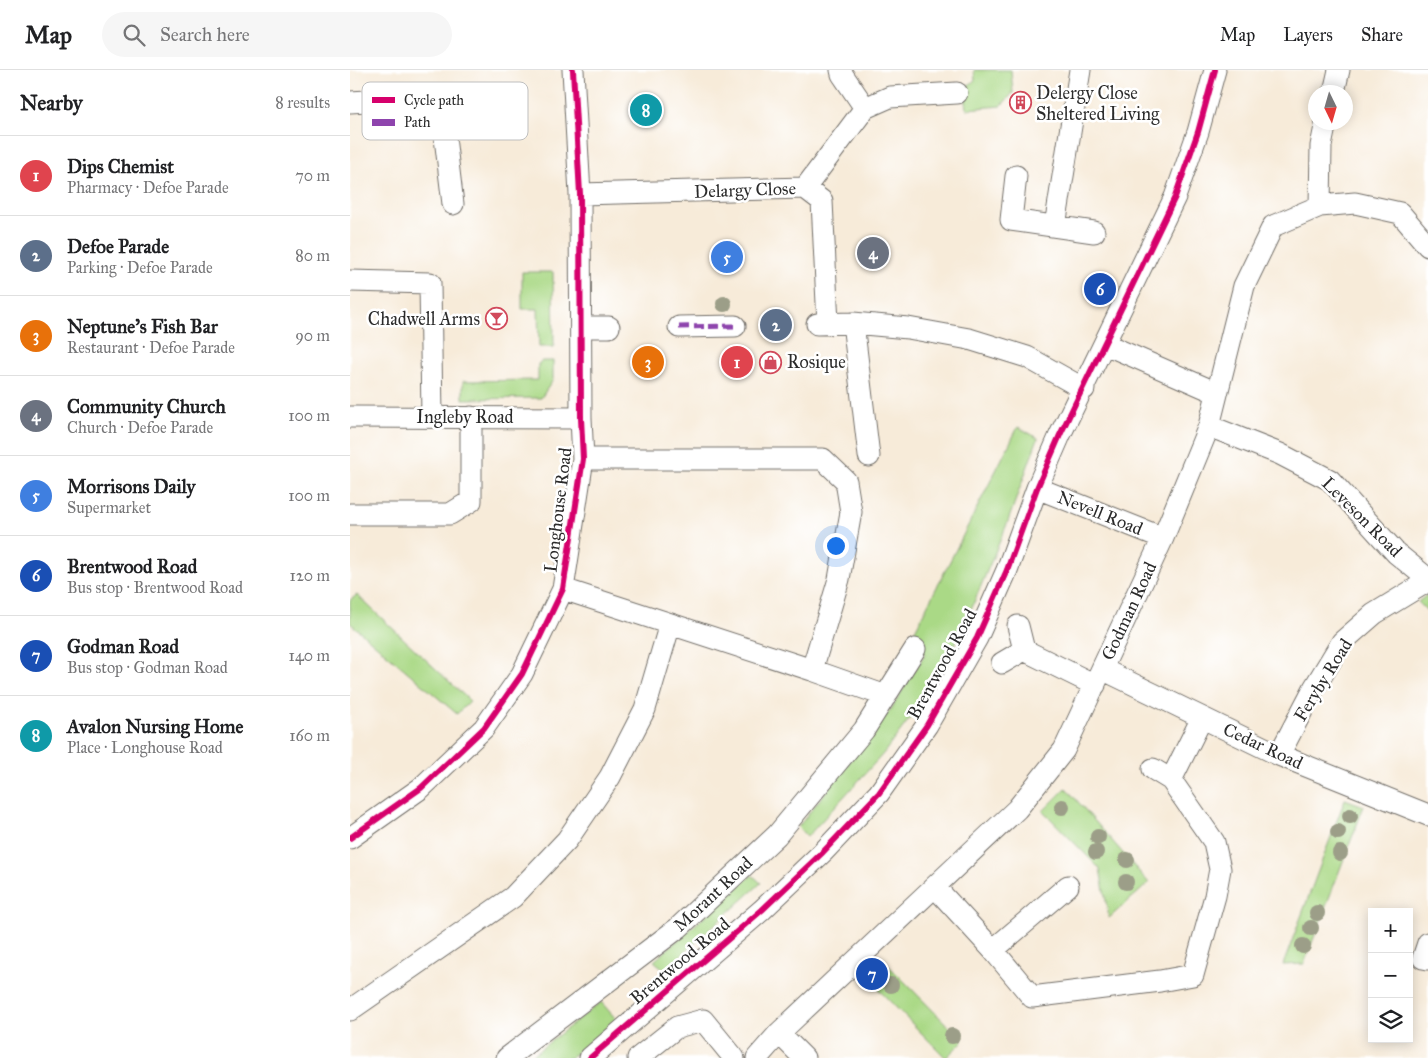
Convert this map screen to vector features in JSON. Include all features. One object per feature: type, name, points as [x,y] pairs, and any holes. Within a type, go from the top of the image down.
[{"type":"street","name":"Longhouse Road","points":[[350,838],[421,788],[484,728],[522,674],[563,589],[583,459],[581,418],[580,194],[573,70]]},
{"type":"street","points":[[841,70],[865,108]]},
{"type":"street","points":[[1055,226],[1080,70]]},
{"type":"street","name":"Brentwood Road","points":[[590,1058],[762,910],[823,852],[879,792],[927,725],[977,638],[1007,570],[1037,488],[1060,435],[1084,389],[1175,197],[1198,132],[1215,70]]},
{"type":"street","points":[[1336,85],[1339,70]]},
{"type":"street","name":"Delargy Close","points":[[580,194],[805,188],[865,108],[890,97],[957,93]]},
{"type":"street","points":[[1320,206],[1321,146],[1324,130]]},
{"type":"street","points":[[445,140],[453,204]]},
{"type":"street","points":[[1016,176],[1011,220],[1094,232]]},
{"type":"street","points":[[805,188],[822,201],[823,324],[908,328],[969,339],[1027,357],[1084,389]]},
{"type":"street","name":"Godman Road","points":[[758,1058],[778,1033],[1017,808],[1064,750],[1163,538],[1210,426],[1244,286],[1273,226],[1320,206],[1355,203],[1400,213],[1428,246]]},
{"type":"street","points":[[350,281],[430,283],[432,417]]},
{"type":"street","points":[[853,324],[869,456]]},
{"type":"street","points":[[679,326],[735,326]]},
{"type":"street","points":[[582,327],[609,327]]},
{"type":"street","points":[[1105,344],[1217,393]]},
{"type":"street","name":"Ingleby Road","points":[[350,417],[581,418]]},
{"type":"street","points":[[350,514],[450,514],[471,501],[471,417]]},
{"type":"street","name":"Leveson Road","points":[[1210,426],[1280,454],[1330,480],[1396,553],[1428,580]]},
{"type":"street","points":[[583,459],[823,459],[846,481],[851,512],[839,579],[812,670]]},
{"type":"street","name":"Nevell Road","points":[[1037,488],[1163,538]]},
{"type":"street","name":"Feryby Road","points":[[1279,755],[1314,688],[1342,642],[1374,614],[1428,580]]},
{"type":"street","points":[[563,589],[886,696]]},
{"type":"street","points":[[350,1010],[513,897],[567,840],[610,777],[645,708],[670,624]]},
{"type":"street","points":[[1002,663],[1024,650],[1018,626]]},
{"type":"street","name":"Morant Road","points":[[507,1058],[678,928],[777,835],[864,730],[915,649]]},
{"type":"street","name":"Cedar Road","points":[[1024,650],[1099,677],[1202,718],[1279,755],[1428,815]]},
{"type":"street","points":[[1172,780],[1202,718]]},
{"type":"street","points":[[935,887],[993,950],[1032,997],[1160,981],[1192,975],[1216,896],[1220,869],[1214,842],[1172,780],[1153,769]]},
{"type":"street","points":[[993,950],[1068,886]]},
{"type":"street","points":[[638,1058],[677,1028],[702,1020],[734,1058]]},
{"type":"street","points":[[778,1033],[804,1058]]},
{"type":"green space","points":[[974,70],[1011,70],[1013,93],[1001,106],[967,109],[964,89],[975,80]]},
{"type":"green space","points":[[522,272],[553,272],[554,347],[539,347],[538,309],[522,309]]},
{"type":"green space","points":[[542,361],[553,361],[553,380],[541,398],[463,399],[463,381],[538,380],[538,364]]},
{"type":"green space","points":[[1018,427],[1038,438],[1007,524],[961,633],[923,701],[883,754],[807,837],[798,827],[891,709],[925,654],[910,640]]},
{"type":"green space","points":[[1428,594],[1428,612],[1418,602]]},
{"type":"green space","points":[[357,595],[470,701],[457,714],[350,623],[350,600]]},
{"type":"green space","points":[[1066,788],[1149,883],[1109,918],[1100,869],[1043,811]]},
{"type":"green space","points":[[1345,799],[1364,806],[1304,964],[1283,965]]},
{"type":"green space","points":[[752,875],[761,883],[665,970],[654,961]]},
{"type":"green space","points":[[889,966],[963,1041],[946,1058],[872,983]]},
{"type":"green space","points":[[601,1002],[617,1020],[570,1058],[529,1058]]},
{"type":"marked path","points":[[679,327],[735,326]]},
{"type":"cycle path","points":[[350,838],[421,788],[484,728],[522,674],[563,589],[583,459],[581,418],[580,194],[573,70]]},
{"type":"cycle path","points":[[590,1058],[762,910],[823,852],[879,793],[927,725],[977,638],[1007,570],[1037,488],[1060,435],[1175,197],[1198,132],[1215,70]]},
{"type":"place","name":"Delergy Close Sheltered Living","points":[[1020,103]]},
{"type":"place","name":"Avalon Nursing Home","points":[[646,110]]},
{"type":"place","name":"Community Church","points":[[873,253]]},
{"type":"place","name":"Morrisons Daily","points":[[727,257]]},
{"type":"place","name":"Brentwood Road","points":[[1100,289]]},
{"type":"place","name":"Chadwell Arms","points":[[496,319]]},
{"type":"place","name":"Defoe Parade","points":[[776,325]]},
{"type":"place","name":"Neptune's Fish Bar","points":[[648,362]]},
{"type":"place","name":"Dips Chemist","points":[[737,362]]},
{"type":"place","name":"Rosique","points":[[771,362]]},
{"type":"place","name":"Godman Road","points":[[872,974]]}]
